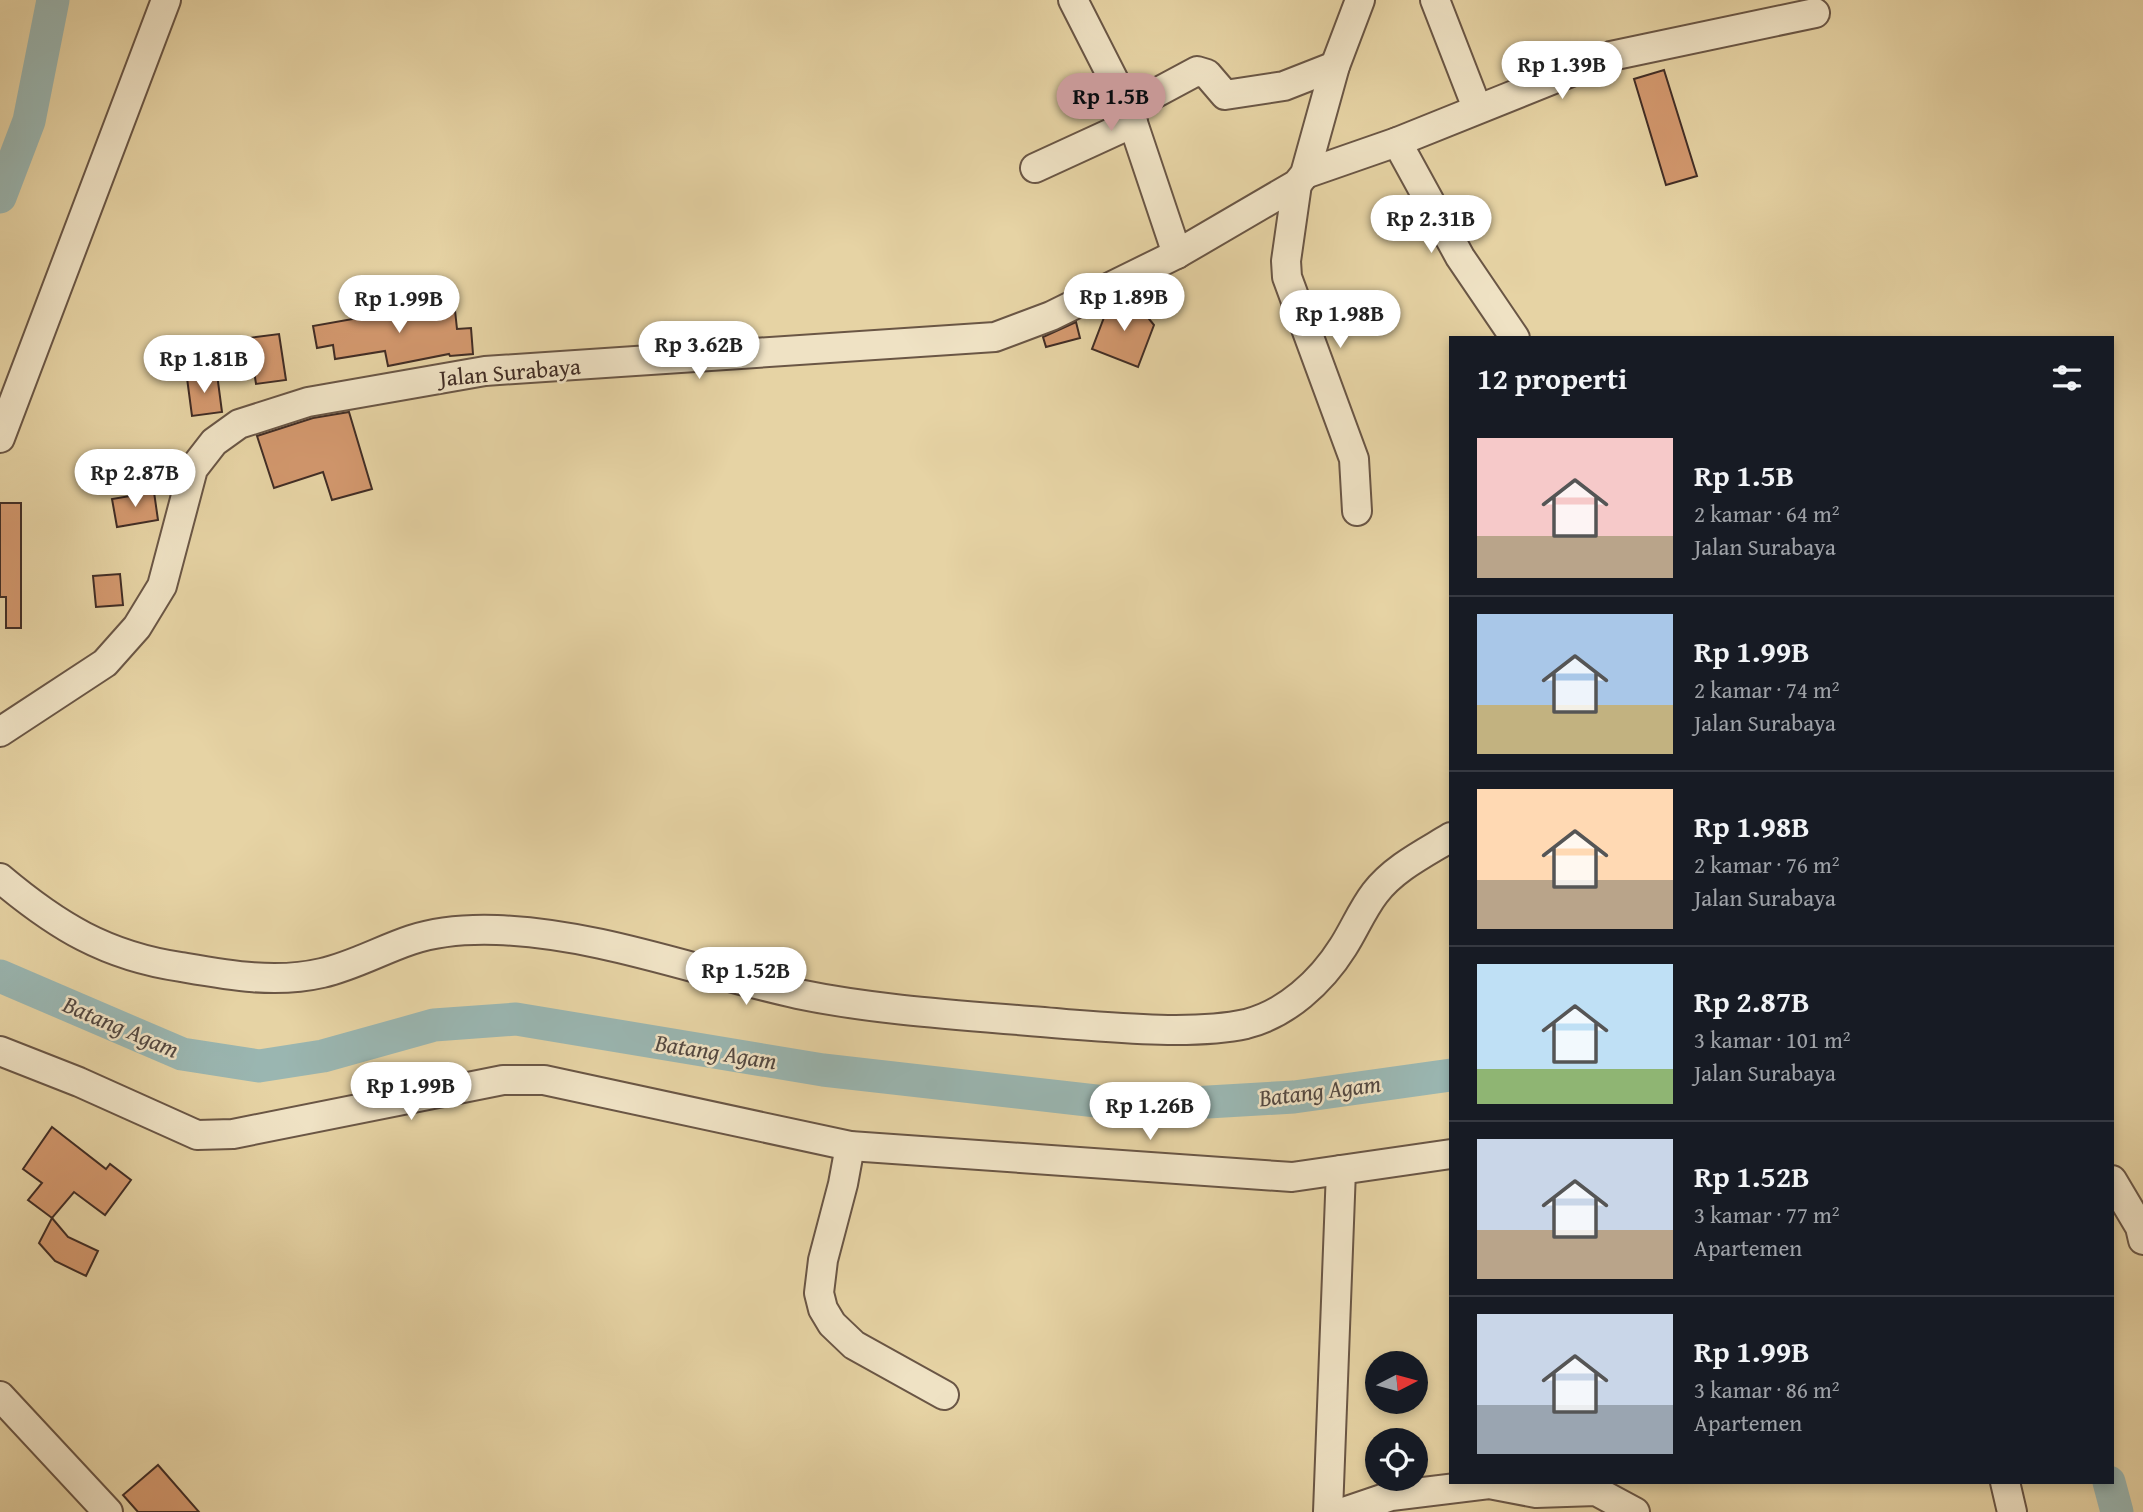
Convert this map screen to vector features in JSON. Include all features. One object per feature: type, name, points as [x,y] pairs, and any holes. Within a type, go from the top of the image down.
[{"type":"street","points":[[0,438],[166,0]]},
{"type":"street","points":[[1073,0],[1131,116],[1177,254]]},
{"type":"street","points":[[1357,511],[1354,460],[1287,277],[1286,261],[1301,179],[1335,66],[1360,0]]},
{"type":"street","points":[[1436,0],[1476,108]]},
{"type":"street","name":"Jalan Surabaya","points":[[0,732],[105,663],[137,627],[162,586],[192,469],[214,442],[239,424],[308,402],[485,371],[995,337],[1051,316],[1177,254],[1301,179],[1476,108],[1611,56],[1815,13]]},
{"type":"street","points":[[1035,168],[1131,116],[1197,71],[1207,74],[1224,95],[1284,86],[1335,66]]},
{"type":"street","points":[[1397,142],[1460,257],[1514,336]]},
{"type":"street","points":[[0,877],[37,909],[98,946],[137,960],[255,978],[322,973],[414,939],[447,931],[492,929],[543,932],[624,947],[802,995],[901,1010],[1129,1029],[1206,1027],[1240,1025],[1264,1019],[1291,1003],[1325,974],[1364,909],[1386,880],[1449,838]]},
{"type":"street","points":[[0,1051],[79,1082],[198,1135],[233,1134],[452,1089],[503,1080],[530,1080],[850,1146],[1292,1177],[1449,1154]]},
{"type":"street","points":[[850,1146],[823,1260],[819,1293],[823,1309],[832,1324],[855,1345],[944,1395]]},
{"type":"street","points":[[1328,1512],[1341,1170]]},
{"type":"street","points":[[2114,1183],[2140,1227],[2143,1240]]},
{"type":"street","points":[[0,1396],[108,1512]]},
{"type":"street","points":[[1344,1512],[1391,1496],[1489,1484],[1536,1493],[1596,1491],[1635,1512]]},
{"type":"street","points":[[2005,1484],[2012,1512]]},
{"type":"building","points":[[1664,70],[1697,176],[1666,185],[1634,79]]},
{"type":"building","points":[[1132,298],[1154,325],[1138,367],[1092,349],[1108,307]]},
{"type":"building","points":[[454,301],[457,329],[471,328],[473,354],[449,354],[388,366],[385,351],[335,359],[333,345],[317,348],[313,326]]},
{"type":"building","points":[[1076,322],[1080,338],[1046,347],[1043,337]]},
{"type":"building","points":[[279,334],[286,380],[256,384],[249,338]]},
{"type":"building","points":[[217,374],[222,412],[192,416],[187,378]]},
{"type":"building","points":[[349,412],[372,489],[332,500],[323,472],[274,488],[257,436],[313,418]]},
{"type":"building","points":[[154,492],[158,520],[117,527],[112,499]]},
{"type":"building","points":[[0,503],[21,503],[21,628],[6,628],[6,597],[0,597]]},
{"type":"building","points":[[120,574],[123,605],[96,607],[93,576]]},
{"type":"building","points":[[52,1127],[106,1169],[110,1164],[131,1180],[105,1215],[74,1192],[52,1218],[28,1200],[42,1183],[23,1169]]},
{"type":"building","points":[[52,1218],[68,1237],[98,1251],[86,1276],[55,1261],[39,1243]]},
{"type":"building","points":[[158,1465],[199,1512],[138,1512],[123,1495]]},
{"type":"waterway","name":"Batang Agam","points":[[0,197],[29,121],[53,0]]},
{"type":"waterway","name":"Batang Agam","points":[[0,976],[182,1054],[259,1066],[323,1056],[434,1025],[516,1019],[823,1070],[1140,1106],[1294,1097],[1449,1075]]},
{"type":"waterway","name":"Batang Agam","points":[[2110,1484],[2117,1512]]}]
